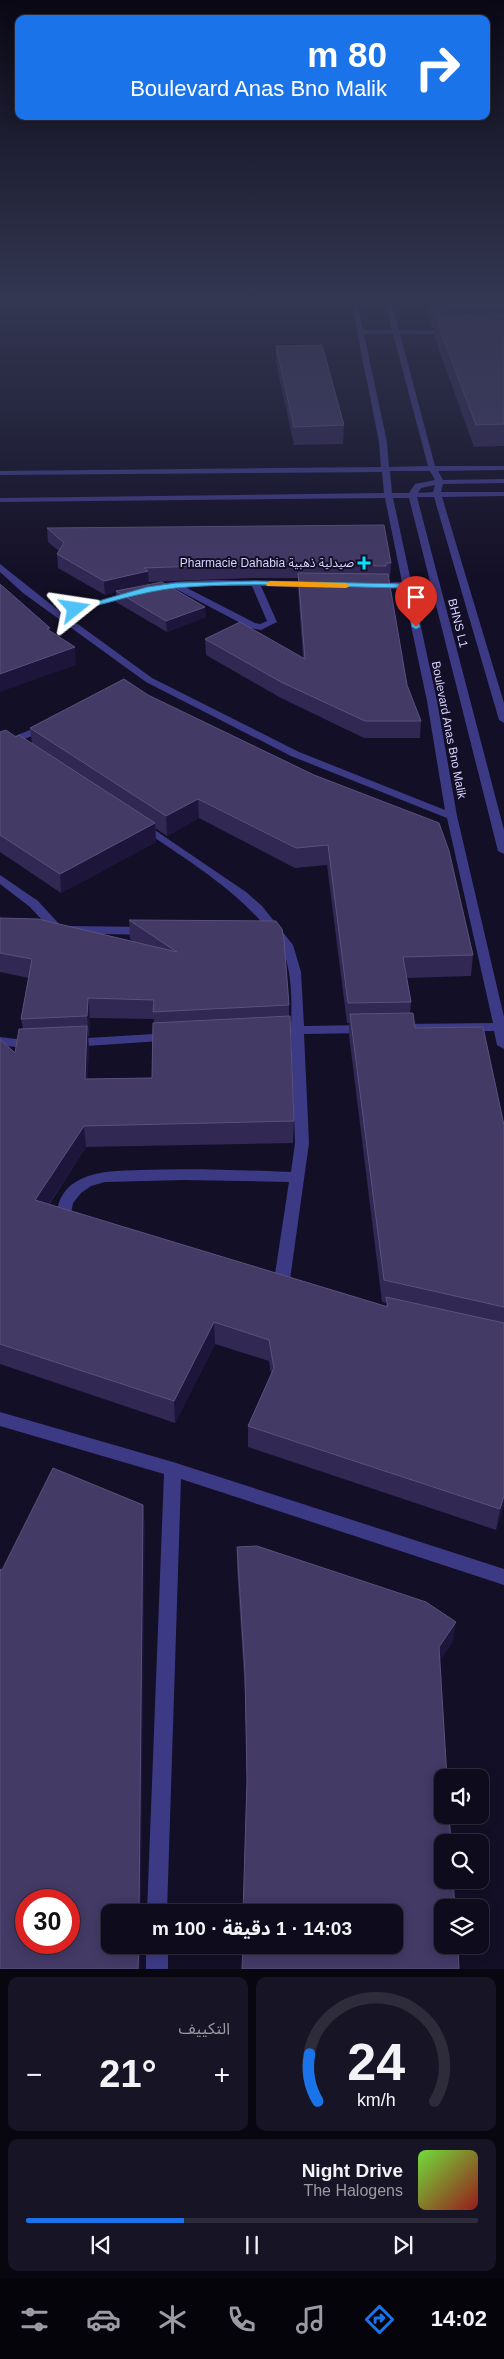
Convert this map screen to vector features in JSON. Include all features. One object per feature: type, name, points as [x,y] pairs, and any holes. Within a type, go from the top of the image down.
[{"type":"street","name":"Boulevard Anas Bno Malik","points":[[373,393],[383,442],[388,494],[452,816],[504,1045]]},
{"type":"street","points":[[412,393],[504,720]]},
{"type":"street","points":[[0,473],[504,468]]},
{"type":"street","points":[[438,488],[504,481]]},
{"type":"street","points":[[0,500],[416,494],[418,486],[504,494]]},
{"type":"street","points":[[438,488],[504,488]]},
{"type":"street","name":"BHNS L1","points":[[416,494],[504,829]]},
{"type":"street","name":"BHNS L1","points":[[416,494],[504,851]]},
{"type":"street","points":[[0,567],[26,591],[145,682],[295,754],[452,816]]},
{"type":"street","points":[[176,586],[252,626],[266,626],[272,622],[256,584]]},
{"type":"street","points":[[57,613],[147,590],[176,586],[325,585]]},
{"type":"street","points":[[365,586],[407,585]]},
{"type":"street","points":[[0,746],[17,743],[59,720]]},
{"type":"street","points":[[0,732],[17,743]]},
{"type":"street","points":[[136,821],[227,882],[258,909],[289,948],[295,972],[298,1010],[297,1030],[302,1143],[296,1177],[289,1244],[281,1287]]},
{"type":"street","points":[[0,878],[34,904],[57,930]]},
{"type":"street","points":[[40,927],[57,930],[160,931]]},
{"type":"street","points":[[255,928],[274,927]]},
{"type":"street","points":[[278,1031],[499,1027]]},
{"type":"street","points":[[0,1041],[26,1045],[181,1036]]},
{"type":"street","points":[[82,1225],[74,1223],[64,1215],[63,1205],[66,1198],[78,1187],[94,1180],[114,1176],[173,1174],[296,1177]]},
{"type":"street","points":[[262,1282],[300,1292]]},
{"type":"street","points":[[0,1419],[173,1469],[504,1577]]},
{"type":"street","points":[[157,1904],[173,1469]]},
{"type":"street","points":[[157,1954],[157,1969]]},
{"type":"building","points":[[286,393],[335,393],[344,425],[294,427]]},
{"type":"building","points":[[464,393],[504,393],[504,424],[476,425]]},
{"type":"building","points":[[384,525],[391,563],[386,563],[386,566],[252,564],[144,568],[148,571],[104,581],[57,554],[64,543],[47,528]]},
{"type":"building","points":[[298,573],[388,574],[407,685],[421,721],[365,721],[281,682],[205,639],[240,622],[305,659]]},
{"type":"building","points":[[162,582],[205,607],[166,621],[116,591]]},
{"type":"building","points":[[0,584],[50,628],[47,629],[75,647],[0,674]]},
{"type":"building","points":[[124,679],[148,695],[314,775],[439,823],[449,851],[473,955],[403,957],[411,1002],[348,1003],[328,845],[296,848],[198,799],[166,816],[30,728]]},
{"type":"building","points":[[6,730],[16,737],[19,735],[155,823],[60,874],[0,835],[0,732]]},
{"type":"building","points":[[0,918],[38,919],[177,952],[129,920],[276,921],[282,929],[284,940],[289,1005],[153,1012],[154,1000],[88,998],[87,1016],[21,1019],[32,959],[0,953]]},
{"type":"building","points":[[413,1013],[415,1028],[483,1027],[504,1125],[504,1307],[384,1280],[350,1014]]},
{"type":"building","points":[[290,1016],[294,1121],[84,1126],[35,1200],[388,1307],[386,1297],[504,1323],[504,1496],[500,1509],[248,1426],[274,1368],[269,1340],[214,1322],[174,1401],[0,1344],[0,1039],[15,1053],[19,1029],[87,1026],[85,1079],[152,1078],[153,1023]]},
{"type":"building","points":[[53,1468],[143,1505],[139,1904],[101,1904],[101,1954],[139,1954],[138,1969],[0,1969],[0,1569],[2,1570]]},
{"type":"building","points":[[257,1546],[426,1602],[456,1622],[439,1647],[446,1769],[434,1769],[434,1824],[450,1824],[450,1834],[434,1834],[434,1889],[454,1889],[454,1899],[434,1899],[434,1954],[458,1954],[459,1969],[242,1969],[243,1954],[403,1954],[403,1904],[243,1904],[247,1780],[245,1673],[237,1547]]},
{"type":"slow traffic","points":[[270,584],[346,586]]},
{"type":"place","name":"Pharmacie Dahabia صيدلية ذهبية","points":[[364,563]]},
{"type":"route","points":[[75,609],[162,587],[256,584],[407,585],[416,627]]}]
